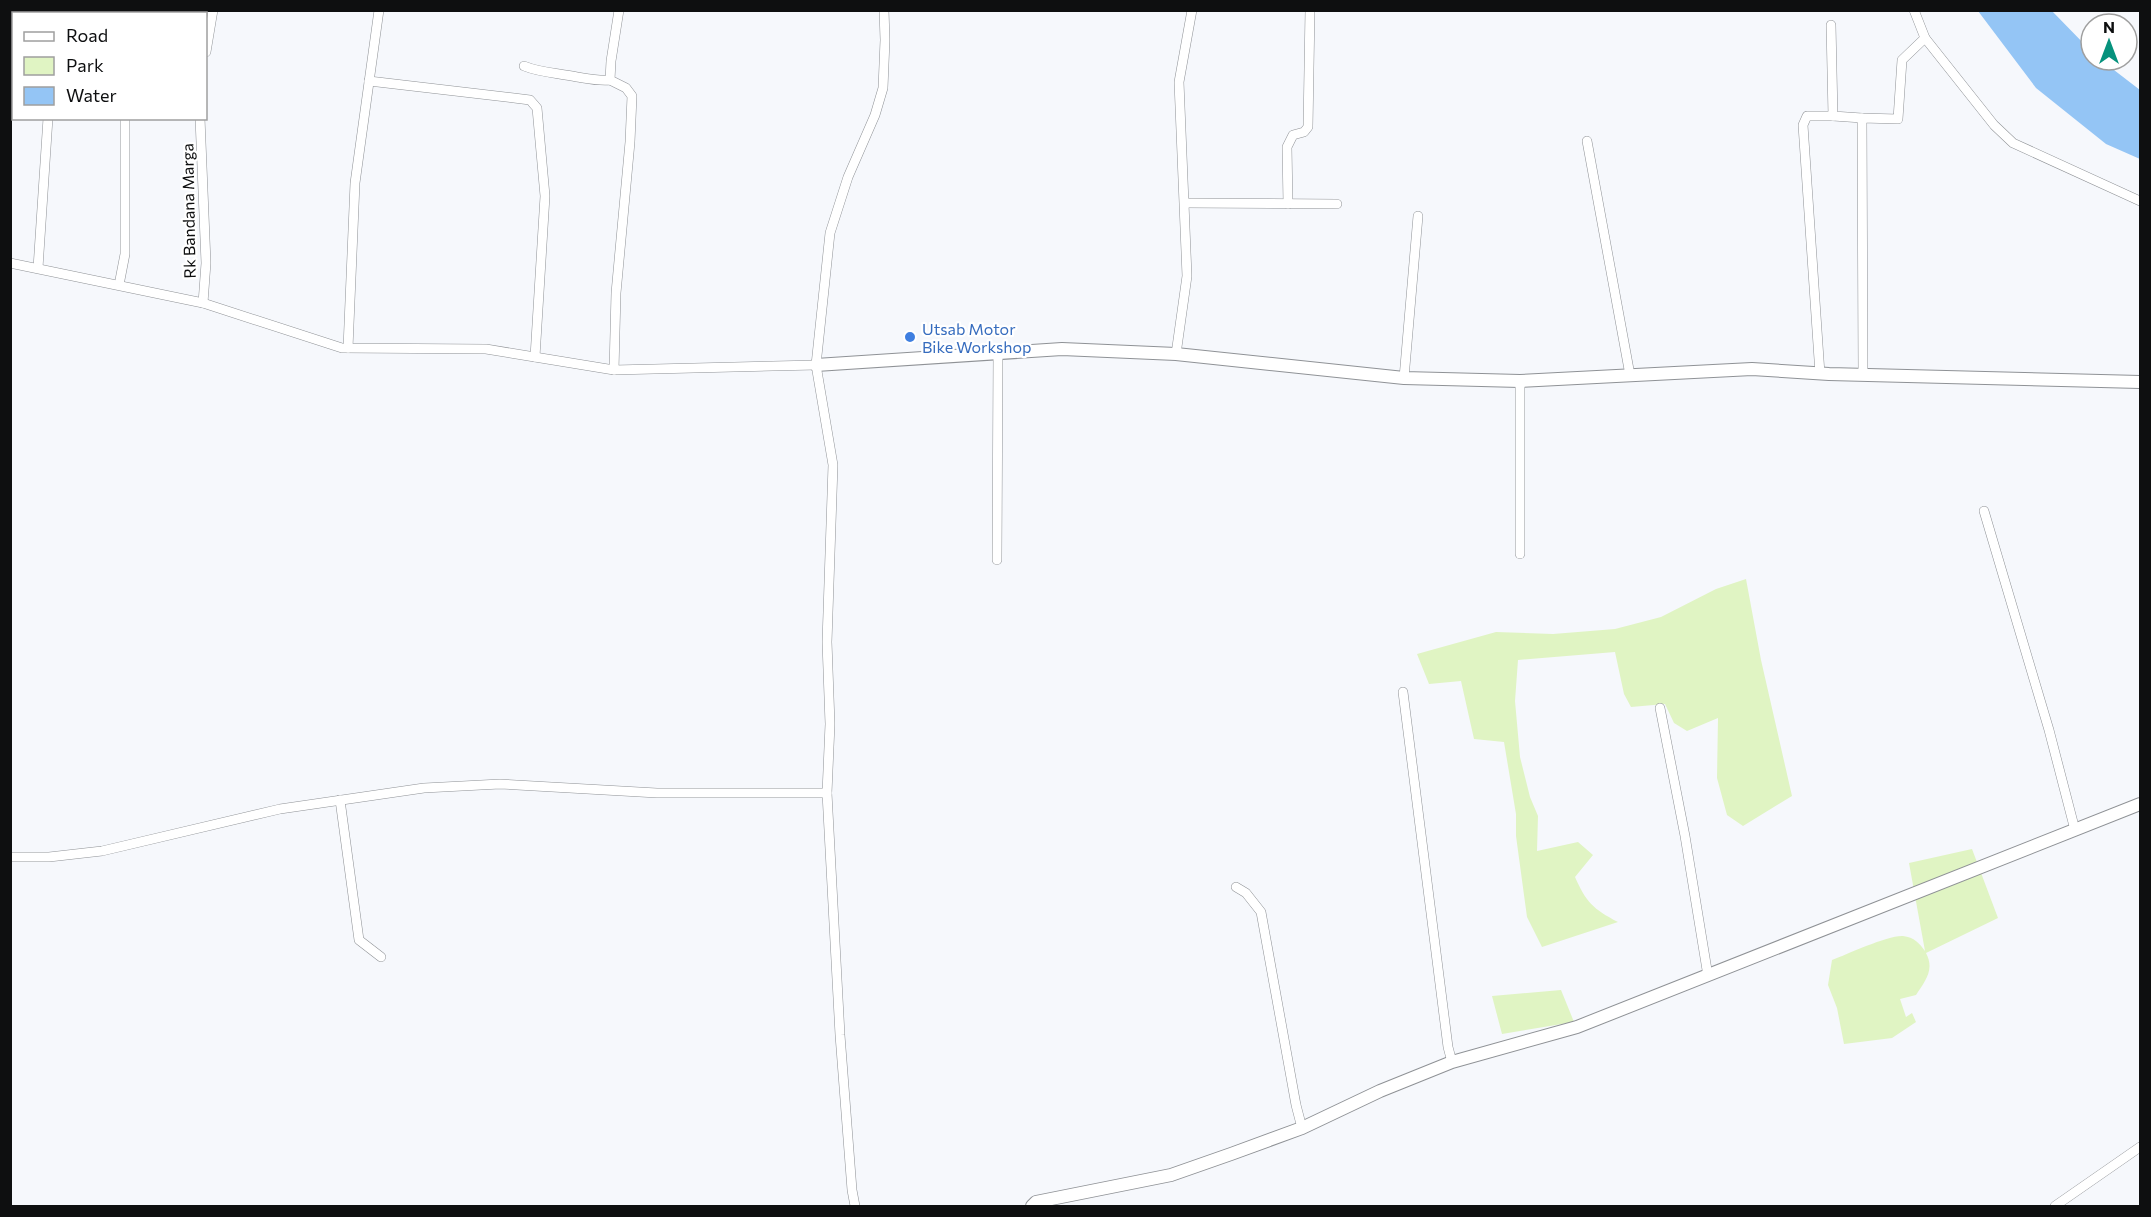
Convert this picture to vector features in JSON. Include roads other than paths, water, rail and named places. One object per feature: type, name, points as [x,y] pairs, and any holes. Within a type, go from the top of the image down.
[{"type":"street","points":[[207,46],[213,10]]},
{"type":"street","points":[[348,348],[355,183],[379,10]]},
{"type":"street","points":[[610,80],[619,10]]},
{"type":"street","points":[[855,1206],[840,1035],[826,793],[830,724],[827,642],[833,465],[816,365],[830,233],[848,177],[875,115],[883,88],[884,10]]},
{"type":"street","points":[[1176,354],[1187,276],[1179,82],[1192,10]]},
{"type":"street","points":[[1288,204],[1287,147],[1293,135],[1304,132],[1308,127],[1310,10]]},
{"type":"street","points":[[1914,10],[1924,38],[1994,125],[2013,143],[2140,201]]},
{"type":"street","points":[[1831,25],[1833,116]]},
{"type":"street","points":[[1820,374],[1803,125],[1807,116],[1898,119],[1902,60],[1924,38]]},
{"type":"street","points":[[524,66],[536,71],[575,76],[592,81],[610,80],[626,88],[632,96],[616,293],[614,370]]},
{"type":"street","points":[[369,81],[530,100],[537,108],[545,196],[535,357]]},
{"type":"street","points":[[1862,118],[1863,375]]},
{"type":"street","points":[[38,268],[48,120]]},
{"type":"street","points":[[119,285],[125,254],[125,120]]},
{"type":"street","name":"Rk Bandana Marga","points":[[200,120],[206,262],[203,303]]},
{"type":"street","points":[[1587,141],[1630,375]]},
{"type":"street","points":[[1185,203],[1337,204]]},
{"type":"street","points":[[1404,378],[1418,216]]},
{"type":"street","points":[[10,263],[203,303],[342,348],[486,349],[614,370],[816,365],[1062,349],[1176,354],[1404,378],[1520,381],[1752,369],[1820,374],[2140,382]]},
{"type":"street","points":[[997,560],[998,353]]},
{"type":"street","points":[[1520,381],[1520,554]]},
{"type":"street","points":[[1984,511],[2049,730],[2075,830]]},
{"type":"street","points":[[1403,692],[1448,1047],[1452,1062]]},
{"type":"street","points":[[1660,708],[1708,976]]},
{"type":"street","points":[[10,857],[49,857],[102,851],[280,809],[424,788],[500,784],[657,793],[826,793]]},
{"type":"street","points":[[340,800],[358,940],[381,957]]},
{"type":"street","points":[[1032,1206],[1036,1202],[1171,1175],[1302,1128],[1380,1091],[1452,1062],[1577,1027],[2140,804]]},
{"type":"street","points":[[1236,887],[1246,893],[1261,912],[1302,1128]]},
{"type":"street","points":[[2055,1206],[2140,1147]]},
{"type":"water","points":[[1978,11],[2052,11],[2079,39],[2079,72],[2117,72],[2140,90],[2140,159],[2106,144],[2036,88]]},
{"type":"place","name":"Utsab Motor Bike Workshop","points":[[910,337]]}]
